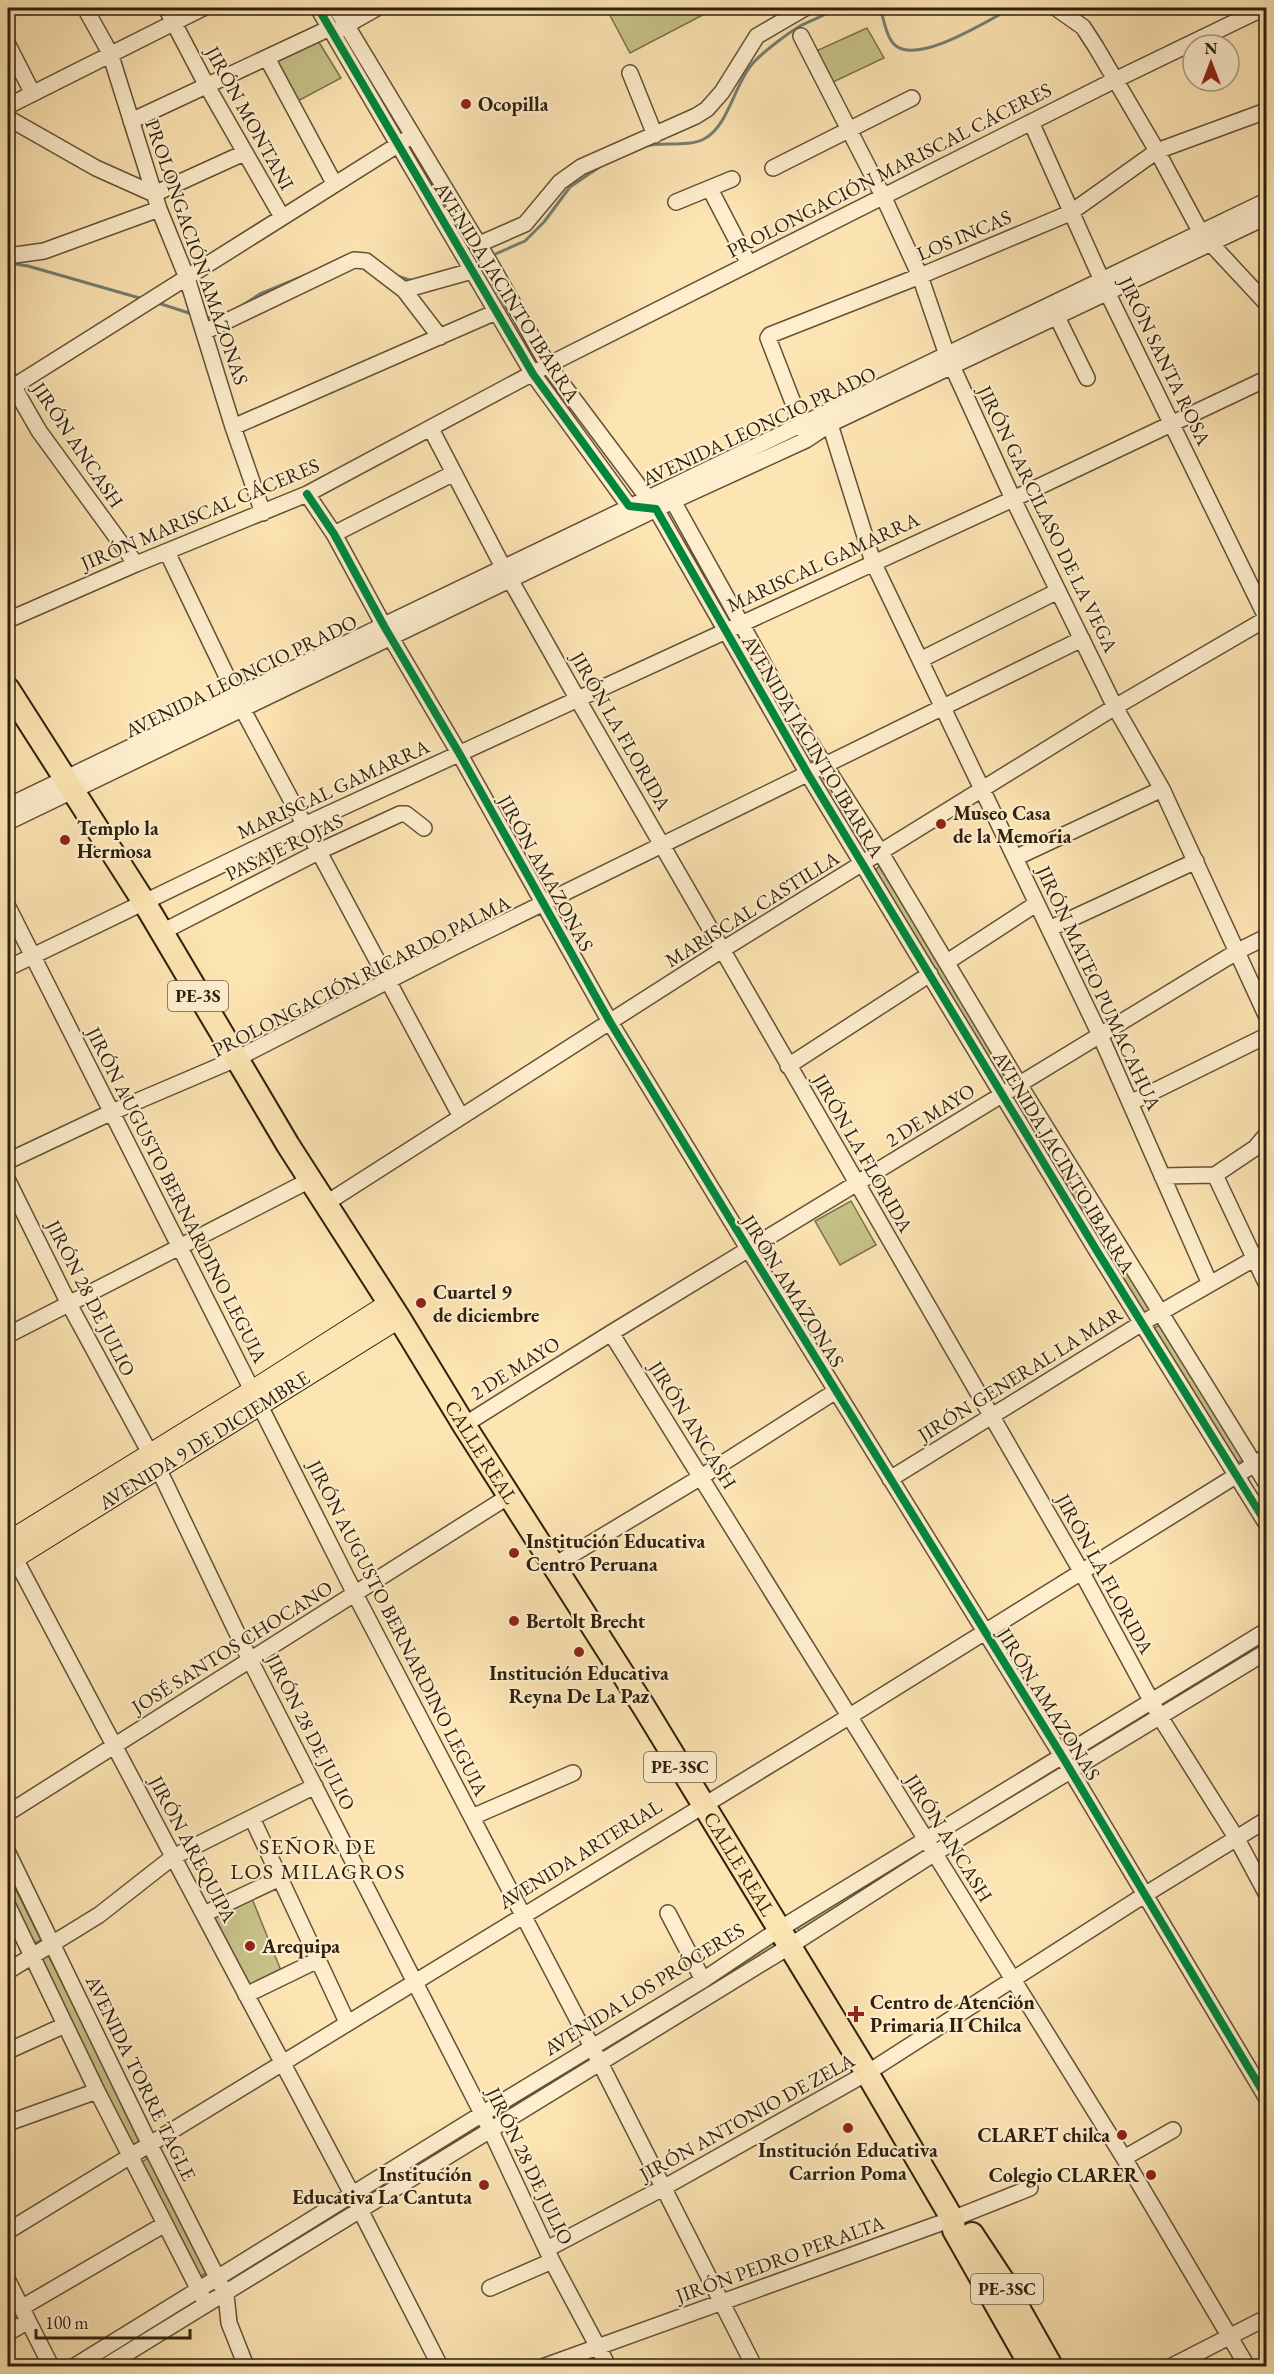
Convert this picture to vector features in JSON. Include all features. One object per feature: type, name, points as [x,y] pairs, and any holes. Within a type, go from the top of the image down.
[{"type":"highway","name":"CALLE REAL","points":[[8,689],[144,902],[310,1180],[644,1707],[783,1939],[867,2073],[953,2219],[966,2225],[1003,2281],[1041,2365]]},
{"type":"main road","name":"AVENIDA 9 DE DICIEMBRE","points":[[9,1551],[395,1311]]},
{"type":"street","name":"PROLONGACIÓN AMAZONAS","points":[[85,8],[110,53],[157,201],[196,304],[233,427],[263,513]]},
{"type":"street","name":"JIRÓN MONTANI","points":[[166,8],[244,153],[282,217]]},
{"type":"street","points":[[8,106],[203,8]]},
{"type":"street","points":[[131,121],[267,58],[326,21],[339,8]]},
{"type":"street","name":"AVENIDA JACINTO IBARRA","points":[[339,8],[347,26],[490,263],[548,365],[651,503],[808,774],[1003,1093],[1047,1170],[1266,1523]]},
{"type":"street","points":[[326,21],[347,26],[377,8]]},
{"type":"street","points":[[478,246],[525,224],[560,182],[581,166],[655,135],[707,109],[722,92],[757,36],[805,8]]},
{"type":"street","points":[[1056,8],[1083,27],[1206,238],[1266,303]]},
{"type":"street","name":"PROLONGACIÓN MARISCAL CÁCERES","points":[[533,374],[883,196],[1264,8]]},
{"type":"street","name":"AVENIDA JACINTO IBARRA","points":[[326,21],[533,374],[629,506]]},
{"type":"street","name":"JIRÓN GARCILASO DE LA VEGA","points":[[801,36],[883,196],[920,276],[950,361],[1013,499],[1115,707],[1162,789],[1266,1015]]},
{"type":"street","points":[[8,45],[32,92]]},
{"type":"street","points":[[267,58],[334,183]]},
{"type":"street","points":[[630,73],[655,135]]},
{"type":"street","points":[[773,168],[912,98]]},
{"type":"street","name":"LOS INCAS","points":[[806,440],[803,423],[770,342],[770,334],[920,276],[1070,213],[1157,151],[1266,111]]},
{"type":"street","points":[[8,117],[157,201]]},
{"type":"street","name":"JIRÓN SANTA ROSA","points":[[1031,122],[1105,287],[1266,618]]},
{"type":"street","points":[[9,385],[162,294],[334,183],[412,136]]},
{"type":"street","points":[[8,256],[44,250],[157,201],[244,153]]},
{"type":"street","points":[[676,202],[732,179]]},
{"type":"street","points":[[710,189],[749,264]]},
{"type":"street","name":"AVENIDA LEONCIO PRADO","points":[[8,806],[70,784],[240,703],[651,503],[803,423],[828,418],[1206,238],[1266,201]]},
{"type":"street","name":"AVENIDA LEONCIO PRADO","points":[[1206,238],[1266,217]]},
{"type":"street","points":[[204,331],[354,260],[366,261],[404,290],[440,337]]},
{"type":"street","points":[[404,290],[470,269]]},
{"type":"street","name":"AVENIDA LEONCIO PRADO","points":[[950,361],[1058,317],[1105,287]]},
{"type":"street","points":[[233,427],[496,312]]},
{"type":"street","points":[[1058,317],[1087,378]]},
{"type":"street","name":"JIRÓN MARISCAL CÁCERES","points":[[8,620],[136,564],[307,494],[533,374]]},
{"type":"street","name":"MARISCAL GAMARRA","points":[[8,968],[304,825],[1013,499],[1266,379]]},
{"type":"street","name":"JIRÓN ANCASH","points":[[9,385],[39,431],[136,564]]},
{"type":"street","name":"AVENIDA LEONCIO PRADO","points":[[673,501],[806,440],[828,418]]},
{"type":"street","name":"JIRÓN MATEO PUMACAHUA","points":[[828,418],[873,562],[1100,1035],[1210,1284]]},
{"type":"street","name":"JIRÓN LA FLORIDA","points":[[431,429],[507,573],[577,698],[990,1417],[1081,1571],[1160,1717],[1237,1839],[1266,1893]]},
{"type":"street","points":[[334,534],[454,473]]},
{"type":"street","name":"JIRÓN AMAZONAS","points":[[307,494],[334,534],[387,632],[459,753],[610,1022],[1062,1756],[1266,2097]]},
{"type":"street","points":[[651,503],[673,501]]},
{"type":"street","name":"AVENIDA JACINTO IBARRA","points":[[673,501],[740,623],[824,766],[881,853],[1019,1084],[1162,1312],[1261,1461],[1266,1483]]},
{"type":"street","name":"AVENIDA LEONCIO PRADO","points":[[507,573],[629,506],[651,503]]},
{"type":"street","points":[[167,552],[240,703],[461,1117]]},
{"type":"street","points":[[920,660],[1058,591]]},
{"type":"street","name":"MARISCAL CASTILLA","points":[[325,1204],[722,950],[1115,707],[1266,618]]},
{"type":"street","name":"PROLONGACIÓN RICARDO PALMA","points":[[8,1161],[112,1112],[236,1059],[388,981],[1082,639]]},
{"type":"street","name":"AVENIDA LEONCIO PRADO","points":[[8,822],[70,784]]},
{"type":"street","points":[[1015,858],[1162,789]]},
{"type":"street","name":"PASAJE ROJAS","points":[[162,932],[318,852],[400,814],[406,814],[424,828]]},
{"type":"street","points":[[1049,928],[1196,861]]},
{"type":"street","points":[[947,962],[1036,904]]},
{"type":"street","name":"JIRÓN AUGUSTO BERNARDINO LEGUIA","points":[[8,907],[355,1594],[601,2064],[753,2367]]},
{"type":"street","name":"2 DE MAYO","points":[[464,1425],[1003,1093],[1238,951],[1266,937]]},
{"type":"street","points":[[788,1066],[930,974]]},
{"type":"street","points":[[1130,1103],[1266,1036]]},
{"type":"street","points":[[1162,1176],[1215,1175],[1255,1148],[1266,1135]]},
{"type":"street","points":[[1047,1170],[1066,1159]]},
{"type":"street","points":[[1215,1175],[1261,1255],[1266,1283]]},
{"type":"street","points":[[8,1335],[310,1180]]},
{"type":"street","name":"JIRÓN 28 DE JULIO","points":[[8,1181],[69,1304],[154,1461],[250,1660],[491,2131],[549,2255],[608,2367]]},
{"type":"street","name":"JIRÓN GENERAL LA MAR","points":[[890,1479],[1143,1323],[1261,1255]]},
{"type":"street","name":"JIRÓN ANCASH","points":[[611,1333],[935,1853],[1011,1980],[1124,2158],[1247,2367]]},
{"type":"street","points":[[553,1566],[701,1478],[836,1391]]},
{"type":"street","name":"AVENIDA ARTERIAL","points":[[8,2232],[149,2143],[702,1804],[850,1716],[1261,1461]]},
{"type":"street","name":"JOSÉ SANTOS CHOCANO","points":[[8,1813],[509,1496]]},
{"type":"street","name":"JIRÓN AREQUIPA","points":[[9,1551],[204,1914],[441,2367]]},
{"type":"street","name":"AVENIDA LOS PRÓCERES","points":[[106,2367],[601,2064],[925,1840],[1266,1631]]},
{"type":"street","name":"AVENIDA LOS PRÓCERES","points":[[75,2367],[352,2194],[703,1980],[783,1939],[935,1853],[1266,1652]]},
{"type":"street","points":[[472,1817],[573,1773]]},
{"type":"street","points":[[8,1971],[99,1915],[173,1857],[315,1786]]},
{"type":"street","points":[[252,1818],[347,2022]]},
{"type":"street","name":"JIRÓN ANTONIO DE ZELA","points":[[490,2288],[867,2073],[1266,1820]]},
{"type":"street","name":"AVENIDA TORRE TAGLE","points":[[8,1853],[149,2143],[226,2295],[229,2323],[246,2367]]},
{"type":"street","points":[[204,1914],[280,1878]]},
{"type":"street","name":"AVENIDA TORRE TAGLE","points":[[8,1907],[197,2290],[208,2305],[229,2323]]},
{"type":"street","points":[[668,1913],[703,1980]]},
{"type":"street","points":[[246,1995],[318,1960]]},
{"type":"street","points":[[8,2051],[65,2025]]},
{"type":"street","points":[[8,2123],[97,2091]]},
{"type":"street","points":[[1124,2158],[1173,2130]]},
{"type":"street","name":"JIRÓN PEDRO PERALTA","points":[[545,2367],[953,2219],[1030,2188]]},
{"type":"street","points":[[8,2334],[25,2314],[165,2224]]},
{"type":"street","points":[[8,2281],[51,2367]]},
{"type":"street","points":[[1172,2367],[1266,2318]]},
{"type":"shaded area","points":[[606,8],[716,8],[630,53]]},
{"type":"shaded area","points":[[867,28],[884,58],[831,83],[816,51]]},
{"type":"shaded area","points":[[317,39],[341,78],[296,102],[275,60]]},
{"type":"shaded area","points":[[823,776],[870,849],[865,853],[842,823],[814,779]]},
{"type":"shaded area","points":[[879,866],[1010,1081],[1002,1081],[873,873]]},
{"type":"shaded area","points":[[1021,1096],[1152,1311],[1144,1314],[1012,1100]]},
{"type":"shaded area","points":[[851,1201],[876,1245],[840,1265],[815,1221]]},
{"type":"shaded area","points":[[1163,1324],[1245,1460],[1237,1462],[1153,1328]]},
{"type":"shaded area","points":[[919,1851],[925,1853],[800,1931],[797,1928]]},
{"type":"shaded area","points":[[8,1874],[41,1940],[29,1946],[8,1900]]},
{"type":"shaded area","name":"Arequipa","points":[[251,1896],[282,1973],[250,1986],[215,1916]]},
{"type":"shaded area","points":[[772,1943],[775,1946],[606,2052],[602,2048]]},
{"type":"shaded area","points":[[48,1955],[142,2142],[130,2148],[36,1960]]},
{"type":"shaded area","points":[[150,2157],[208,2272],[196,2279],[138,2164]]},
{"type":"waterway","points":[[645,146],[691,143],[713,133],[720,125],[746,72],[753,63],[800,26],[837,8]]},
{"type":"waterway","points":[[880,8],[893,43],[907,50],[937,45],[1012,8]]},
{"type":"waterway","points":[[493,255],[525,241],[544,222],[570,187],[601,166]]},
{"type":"waterway","points":[[8,263],[28,266],[143,299]]},
{"type":"waterway","points":[[237,309],[260,294],[306,275]]},
{"type":"waterway","points":[[397,276],[413,281]]},
{"type":"waterway","points":[[155,302],[192,314]]},
{"type":"waterway","points":[[204,317],[218,318]]},
{"type":"cycle path","points":[[318,8],[533,374],[629,506],[656,509],[808,774],[1097,1251],[1266,1523]]},
{"type":"cycle path","points":[[307,494],[334,534],[610,1022],[1062,1756],[1266,2097]]},
{"type":"place","name":"Ocopilla","points":[[466,104]]},
{"type":"place","name":"Museo Casa de la Memoria","points":[[941,824]]},
{"type":"place","name":"Templo la Hermosa","points":[[65,840]]},
{"type":"place","name":"Cuartel 9 de diciembre","points":[[421,1303]]},
{"type":"place","name":"Institución Educativa Centro Peruana","points":[[514,1553]]},
{"type":"place","name":"Bertolt Brecht","points":[[514,1621]]},
{"type":"place","name":"Institución Educativa Reyna De La Paz","points":[[579,1652]]},
{"type":"place","name":"Arequipa","points":[[250,1946]]},
{"type":"place","name":"Centro de Atención Primaria II Chilca","points":[[856,2014]]},
{"type":"place","name":"Institución Educativa Carrion Poma","points":[[848,2128]]},
{"type":"place","name":"CLARET chilca","points":[[1122,2135]]},
{"type":"place","name":"Colegio CLARER","points":[[1151,2175]]},
{"type":"place","name":"Institución Educativa La Cantuta","points":[[484,2185]]},
{"type":"district","name":"SEÑOR DE LOS MILAGROS","points":[[318,1859]]}]
